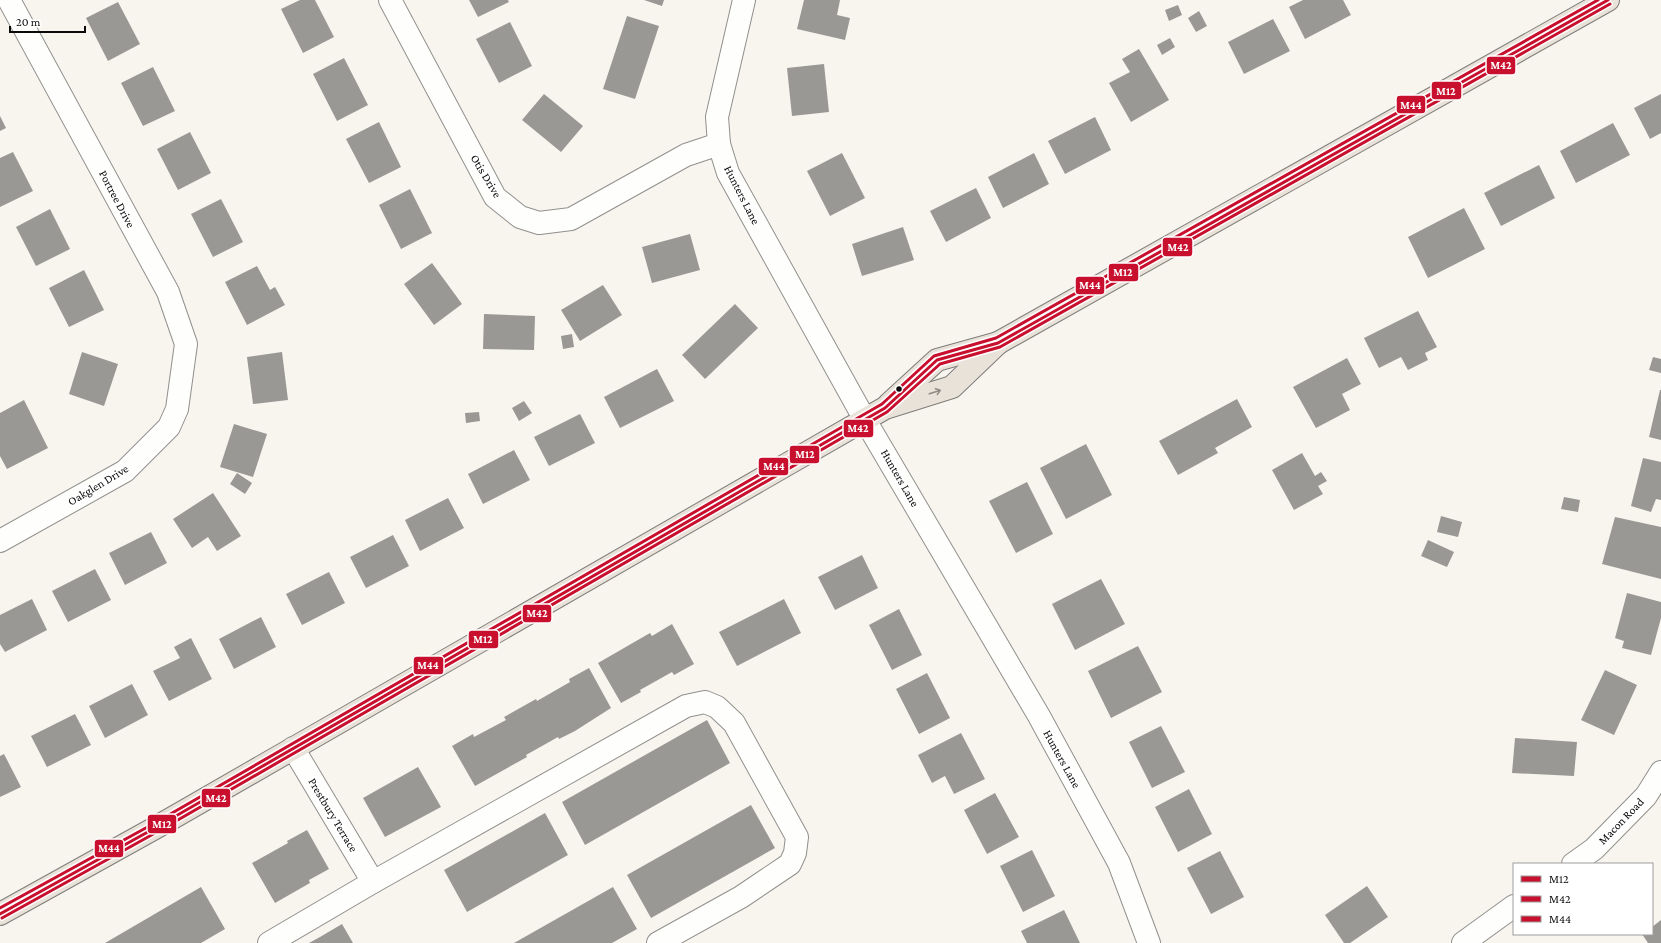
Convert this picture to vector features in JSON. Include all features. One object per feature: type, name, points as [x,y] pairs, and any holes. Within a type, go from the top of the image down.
[{"type":"main road","points":[[0,914],[154,828],[865,420],[885,408],[937,360],[998,343],[1608,0]]},
{"type":"main road","points":[[885,408],[952,387],[998,343]]},
{"type":"street","name":"Portree Drive","points":[[9,0],[168,292],[186,344],[177,409]]},
{"type":"street","name":"Otis Drive","points":[[390,0],[495,197],[520,217],[539,223],[571,219],[686,155],[719,144]]},
{"type":"street","name":"Hunters Lane","points":[[744,0],[716,117],[719,144],[728,173],[865,420],[1039,716],[1119,863],[1149,943]]},
{"type":"street","name":"Oakglen Drive","points":[[0,541],[125,471],[169,427],[177,409]]},
{"type":"street","points":[[269,943],[373,882],[686,706],[705,702],[717,706],[734,723],[797,837],[795,853],[790,864],[741,897],[658,943]]},
{"type":"street","name":"Prestbury Terrace","points":[[293,748],[373,882]]},
{"type":"street","name":"Macon Road","points":[[1574,863],[1594,849],[1646,796],[1661,772]]},
{"type":"street","points":[[1463,943],[1513,907]]},
{"type":"building","points":[[300,0],[315,0],[334,37],[303,53],[281,9]]},
{"type":"building","points":[[469,0],[508,0],[509,2],[478,17]]},
{"type":"building","points":[[644,0],[664,0],[662,6]]},
{"type":"building","points":[[804,0],[840,0],[837,15],[850,18],[845,40],[797,29]]},
{"type":"building","points":[[1303,0],[1343,0],[1351,15],[1305,39],[1289,7]]},
{"type":"building","points":[[118,2],[140,44],[108,61],[86,18]]},
{"type":"building","points":[[1178,5],[1182,15],[1169,21],[1165,10]]},
{"type":"building","points":[[1199,11],[1207,26],[1196,32],[1188,18]]},
{"type":"building","points":[[627,16],[659,26],[635,99],[603,89]]},
{"type":"building","points":[[1273,19],[1290,51],[1244,74],[1228,42]]},
{"type":"building","points":[[510,22],[532,66],[499,83],[476,39]]},
{"type":"building","points":[[1170,38],[1175,47],[1162,55],[1157,45]]},
{"type":"building","points":[[1139,49],[1169,100],[1131,122],[1109,83],[1130,72],[1122,59]]},
{"type":"building","points":[[344,58],[368,105],[337,121],[313,74]]},
{"type":"building","points":[[824,64],[829,112],[792,116],[787,68]]},
{"type":"building","points":[[153,67],[175,111],[143,126],[121,83]]},
{"type":"building","points":[[544,94],[583,126],[561,152],[522,120]]},
{"type":"building","points":[[1661,94],[1661,133],[1650,139],[1634,108]]},
{"type":"building","points":[[0,116],[6,128],[0,131]]},
{"type":"building","points":[[1095,117],[1111,150],[1065,174],[1048,141]]},
{"type":"building","points":[[379,122],[401,167],[369,183],[346,139]]},
{"type":"building","points":[[1613,123],[1630,155],[1576,183],[1560,151]]},
{"type":"building","points":[[190,132],[211,173],[178,190],[157,149]]},
{"type":"building","points":[[13,152],[33,191],[0,207],[0,158]]},
{"type":"building","points":[[842,153],[865,198],[830,216],[807,171]]},
{"type":"building","points":[[1034,153],[1049,184],[1003,208],[988,177]]},
{"type":"building","points":[[1539,165],[1555,198],[1501,226],[1484,193]]},
{"type":"building","points":[[976,188],[991,218],[946,242],[930,211]]},
{"type":"building","points":[[410,189],[432,233],[401,249],[379,205]]},
{"type":"building","points":[[221,199],[243,242],[213,257],[191,214]]},
{"type":"building","points":[[1464,208],[1485,249],[1428,278],[1408,237]]},
{"type":"building","points":[[50,209],[70,249],[36,266],[16,227]]},
{"type":"building","points":[[903,227],[914,260],[862,276],[852,244]]},
{"type":"building","points":[[690,234],[700,270],[652,283],[642,247]]},
{"type":"building","points":[[432,263],[462,304],[434,325],[404,284]]},
{"type":"building","points":[[257,266],[270,290],[275,287],[285,305],[247,325],[225,282]]},
{"type":"building","points":[[84,270],[104,310],[69,327],[49,288]]},
{"type":"building","points":[[603,285],[622,315],[580,341],[561,310]]},
{"type":"building","points":[[735,304],[758,328],[705,379],[682,355]]},
{"type":"building","points":[[1418,311],[1437,347],[1425,353],[1428,360],[1408,370],[1401,357],[1379,368],[1364,338]]},
{"type":"building","points":[[484,314],[535,316],[534,350],[483,349]]},
{"type":"building","points":[[572,334],[574,347],[563,349],[561,336]]},
{"type":"building","points":[[82,352],[118,364],[104,406],[69,394]]},
{"type":"building","points":[[282,352],[288,400],[253,404],[247,357]]},
{"type":"building","points":[[1653,357],[1661,359],[1661,373],[1649,370]]},
{"type":"building","points":[[1347,358],[1361,384],[1342,394],[1350,410],[1316,428],[1293,387]]},
{"type":"building","points":[[657,369],[674,401],[620,428],[604,397]]},
{"type":"building","points":[[1661,390],[1661,440],[1649,437]]},
{"type":"building","points":[[1237,399],[1252,427],[1215,448],[1218,453],[1178,475],[1159,441]]},
{"type":"building","points":[[24,400],[48,448],[7,469],[0,456],[0,413]]},
{"type":"building","points":[[524,401],[532,413],[519,421],[512,408]]},
{"type":"building","points":[[479,412],[480,421],[466,423],[465,413]]},
{"type":"building","points":[[580,414],[595,443],[549,466],[534,437]]},
{"type":"building","points":[[234,424],[267,434],[253,477],[220,467]]},
{"type":"building","points":[[1086,444],[1112,495],[1066,519],[1040,468]]},
{"type":"building","points":[[514,450],[530,480],[483,504],[468,474]]},
{"type":"building","points":[[1302,453],[1315,476],[1321,472],[1327,481],[1318,486],[1323,494],[1294,510],[1272,470]]},
{"type":"building","points":[[1643,458],[1661,462],[1661,500],[1656,499],[1651,512],[1631,506]]},
{"type":"building","points":[[237,473],[252,483],[245,494],[230,484]]},
{"type":"building","points":[[1027,482],[1053,534],[1016,553],[989,501]]},
{"type":"building","points":[[213,493],[241,536],[217,551],[208,537],[192,548],[173,519]]},
{"type":"building","points":[[1564,497],[1580,500],[1578,512],[1561,509]]},
{"type":"building","points":[[448,498],[464,528],[420,551],[405,520]]},
{"type":"building","points":[[1441,516],[1462,522],[1458,537],[1437,532]]},
{"type":"building","points":[[1615,517],[1661,527],[1661,579],[1602,564]]},
{"type":"building","points":[[151,532],[167,563],[125,585],[109,553]]},
{"type":"building","points":[[393,535],[409,566],[366,588],[350,557]]},
{"type":"building","points":[[1428,540],[1454,552],[1447,567],[1421,556]]},
{"type":"building","points":[[862,555],[878,588],[835,610],[818,577]]},
{"type":"building","points":[[95,569],[111,600],[68,622],[52,591]]},
{"type":"building","points":[[329,572],[345,603],[302,625],[286,594]]},
{"type":"building","points":[[1101,579],[1125,624],[1075,650],[1052,604]]},
{"type":"building","points":[[1627,593],[1661,602],[1661,618],[1651,655],[1622,648],[1624,641],[1615,638]]},
{"type":"building","points":[[32,599],[47,630],[5,652],[0,644],[0,615]]},
{"type":"building","points":[[784,599],[801,633],[737,666],[719,632]]},
{"type":"building","points":[[899,609],[922,655],[892,670],[869,625]]},
{"type":"building","points":[[261,617],[276,647],[234,669],[219,639]]},
{"type":"building","points":[[672,624],[694,664],[674,675],[672,672],[640,690],[641,692],[621,703],[598,663],[650,633],[652,636]]},
{"type":"building","points":[[191,638],[212,679],[169,701],[153,671],[180,658],[174,647]]},
{"type":"building","points":[[1138,646],[1162,692],[1111,718],[1088,671]]},
{"type":"building","points":[[589,668],[611,708],[575,731],[559,739],[558,737],[526,755],[527,757],[475,786],[452,746],[473,734],[474,737],[506,720],[504,717],[536,699],[537,701],[570,682],[569,679]]},
{"type":"building","points":[[1605,670],[1637,685],[1614,735],[1581,720]]},
{"type":"building","points":[[927,673],[950,718],[919,734],[896,689]]},
{"type":"building","points":[[132,684],[148,715],[105,738],[89,706]]},
{"type":"building","points":[[75,714],[91,745],[47,767],[31,736]]},
{"type":"building","points":[[707,720],[730,763],[585,845],[562,802]]},
{"type":"building","points":[[1161,726],[1185,772],[1152,788],[1129,742]]},
{"type":"building","points":[[961,733],[985,779],[954,794],[945,776],[932,783],[918,755]]},
{"type":"building","points":[[1515,738],[1577,742],[1574,776],[1512,773]]},
{"type":"building","points":[[4,754],[21,787],[0,797],[0,756]]},
{"type":"building","points":[[418,767],[441,807],[385,837],[363,798]]},
{"type":"building","points":[[1189,789],[1212,834],[1178,852],[1155,807]]},
{"type":"building","points":[[995,793],[1019,837],[987,854],[964,810]]},
{"type":"building","points":[[751,805],[775,848],[651,918],[627,875]]},
{"type":"building","points":[[545,813],[568,855],[467,912],[444,870]]},
{"type":"building","points":[[307,830],[329,869],[309,880],[310,883],[275,903],[252,863],[288,843],[287,841]]},
{"type":"building","points":[[1032,850],[1055,896],[1023,912],[1000,866]]},
{"type":"building","points":[[1220,851],[1244,897],[1211,914],[1187,868]]},
{"type":"building","points":[[1367,886],[1388,917],[1350,943],[1344,943],[1325,915]]},
{"type":"building","points":[[201,887],[225,929],[201,943],[105,943]]},
{"type":"building","points":[[613,887],[637,929],[612,943],[514,943]]},
{"type":"building","points":[[1064,910],[1080,943],[1027,943],[1021,931]]},
{"type":"building","points":[[1661,920],[1661,943],[1648,943],[1643,935],[1653,935],[1653,926]]},
{"type":"building","points":[[342,924],[353,943],[309,943],[320,937]]},
{"type":"transit line","name":"M44","points":[[0,908],[153,824],[882,404],[934,356],[996,338],[1598,0]]},
{"type":"transit line","name":"M12","points":[[0,914],[155,828],[885,408],[937,360],[998,343],[1608,0]]},
{"type":"transit line","name":"M42","points":[[2,918],[157,832],[887,412],[940,364],[1000,347],[1610,4]]}]
